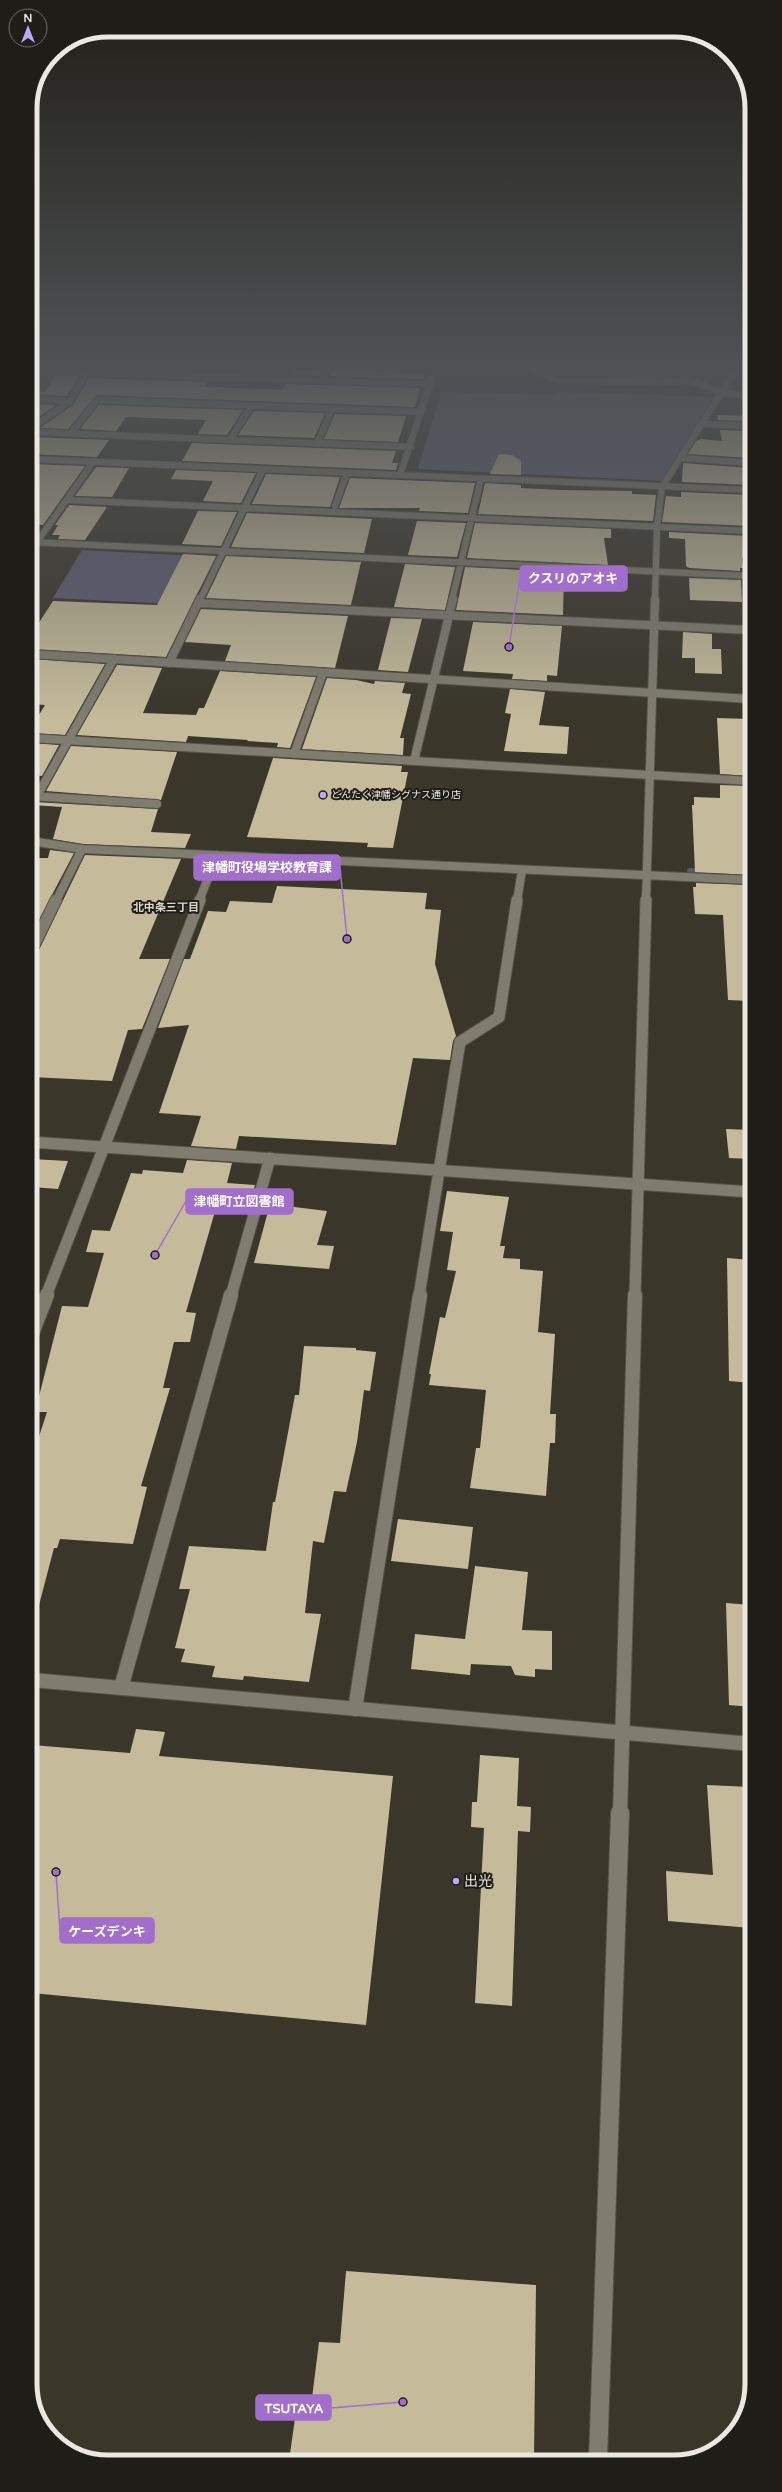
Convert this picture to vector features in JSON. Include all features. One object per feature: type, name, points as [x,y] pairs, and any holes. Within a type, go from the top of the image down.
[{"type":"street","points":[[37,538],[77,485]]},
{"type":"street","points":[[168,663],[199,603],[255,485]]},
{"type":"street","points":[[335,506],[343,485]]},
{"type":"street","points":[[414,761],[479,485]]},
{"type":"street","points":[[623,485],[745,490]]},
{"type":"street","points":[[598,2455],[623,1732],[652,776],[654,694],[653,625],[657,527],[662,487]]},
{"type":"street","points":[[67,500],[745,531]]},
{"type":"street","points":[[37,542],[745,576]]},
{"type":"street","points":[[199,603],[745,630]]},
{"type":"street","points":[[37,654],[434,681],[745,699]]},
{"type":"street","points":[[37,791],[114,659]]},
{"type":"street","points":[[294,754],[323,673]]},
{"type":"street","points":[[37,738],[745,781]]},
{"type":"street","points":[[37,796],[157,804]]},
{"type":"street","points":[[37,842],[82,849],[522,870],[649,874],[745,880]]},
{"type":"street","points":[[37,939],[82,849]]},
{"type":"street","points":[[37,1320],[217,855]]},
{"type":"street","points":[[355,1709],[460,1042],[499,1017],[522,870]]},
{"type":"street","points":[[37,1142],[745,1192]]},
{"type":"street","points":[[121,1688],[270,1158]]},
{"type":"street","points":[[37,1680],[745,1743]]},
{"type":"shaded area","points":[[82,550],[217,557],[191,605],[53,598]]},
{"type":"building","points":[[37,485],[71,485],[43,525],[37,525]]},
{"type":"building","points":[[83,485],[119,485],[112,497],[75,496]]},
{"type":"building","points":[[211,485],[250,485],[241,503],[203,501]]},
{"type":"building","points":[[261,485],[337,485],[330,507],[252,504]]},
{"type":"building","points":[[347,485],[474,485],[468,513],[419,511],[420,508],[339,508]]},
{"type":"building","points":[[484,485],[521,485],[521,488],[560,490],[632,491],[632,494],[656,495],[653,521],[478,514]]},
{"type":"building","points":[[681,492],[745,495],[745,526],[662,522],[666,496],[681,497]]},
{"type":"building","points":[[69,505],[107,507],[85,540],[58,539],[60,535],[52,535],[58,525],[55,525]]},
{"type":"building","points":[[198,511],[237,512],[221,546],[182,544]]},
{"type":"building","points":[[247,513],[372,519],[364,553],[231,547]]},
{"type":"building","points":[[417,521],[466,523],[457,557],[408,555]]},
{"type":"building","points":[[475,523],[611,529],[611,538],[604,538],[608,565],[467,558]]},
{"type":"building","points":[[669,532],[745,536],[745,558],[742,558],[743,568],[740,568],[740,571],[689,568],[686,566],[685,539],[669,538]]},
{"type":"building","points":[[183,554],[216,556],[166,657],[37,649],[37,626],[53,601],[157,605]]},
{"type":"building","points":[[226,556],[361,562],[351,605],[206,598]]},
{"type":"building","points":[[405,564],[455,567],[445,610],[394,607]]},
{"type":"building","points":[[465,567],[564,572],[563,615],[456,610]]},
{"type":"building","points":[[689,578],[741,580],[742,602],[690,600]]},
{"type":"building","points":[[201,609],[348,616],[335,668],[225,661],[231,645],[185,642]]},
{"type":"building","points":[[391,618],[422,619],[408,672],[378,670]]},
{"type":"building","points":[[473,622],[562,626],[557,676],[547,675],[547,681],[512,679],[513,674],[463,671]]},
{"type":"building","points":[[683,632],[712,634],[712,649],[721,649],[722,674],[695,673],[695,658],[682,658]]},
{"type":"building","points":[[37,659],[105,664],[65,735],[37,733],[37,718],[45,705],[37,704]]},
{"type":"building","points":[[117,665],[162,668],[143,713],[196,715],[199,708],[204,708],[220,671],[316,677],[290,748],[277,747],[278,743],[188,736],[186,742],[77,735]]},
{"type":"building","points":[[327,678],[356,680],[374,684],[375,681],[405,683],[402,693],[411,694],[400,738],[404,738],[403,755],[302,749]]},
{"type":"building","points":[[510,689],[545,692],[539,725],[569,727],[567,754],[504,751],[511,714],[505,713]]},
{"type":"building","points":[[717,718],[745,719],[745,776],[720,774]]},
{"type":"building","points":[[37,743],[59,745],[42,776],[37,776]]},
{"type":"building","points":[[71,746],[177,752],[161,800],[46,791]]},
{"type":"building","points":[[273,758],[402,766],[401,772],[408,772],[393,848],[367,847],[368,843],[247,837]]},
{"type":"building","points":[[720,785],[745,786],[745,875],[695,872],[692,805],[694,805],[694,797],[720,798]]},
{"type":"building","points":[[37,802],[158,809],[151,832],[191,834],[185,848],[83,844],[53,839],[62,807],[37,805]]},
{"type":"building","points":[[50,850],[74,853],[37,924],[37,858],[48,858]]},
{"type":"building","points":[[85,855],[181,859],[139,959],[170,959],[142,1029],[128,1030],[112,1081],[37,1077],[37,954]]},
{"type":"building","points":[[696,883],[745,885],[745,1001],[728,1000],[723,915],[695,914],[693,887],[696,887]]},
{"type":"building","points":[[277,886],[427,893],[425,909],[441,910],[435,964],[456,1036],[453,1041],[450,1060],[413,1058],[396,1145],[239,1136],[236,1149],[191,1146],[201,1116],[159,1113],[189,1025],[158,1028],[184,959],[190,959],[208,911],[226,912],[230,901],[272,903]]},
{"type":"building","points":[[726,1129],[745,1130],[745,1159],[729,1158]]},
{"type":"building","points":[[37,1159],[68,1161],[58,1189],[37,1187]]},
{"type":"building","points":[[187,1160],[232,1163],[227,1183],[255,1185],[248,1210],[216,1208],[186,1312],[196,1313],[190,1342],[174,1342],[163,1388],[170,1388],[141,1486],[147,1487],[133,1544],[60,1539],[57,1548],[54,1548],[39,1605],[37,1605],[37,1443],[47,1412],[37,1412],[37,1404],[62,1306],[88,1307],[104,1253],[86,1252],[92,1230],[110,1231],[131,1173],[142,1174],[143,1170],[183,1173]]},
{"type":"building","points":[[447,1191],[509,1197],[500,1246],[505,1246],[503,1258],[520,1259],[520,1269],[543,1271],[538,1332],[555,1334],[550,1414],[556,1414],[555,1443],[550,1443],[546,1496],[470,1488],[476,1448],[480,1448],[486,1390],[429,1385],[431,1374],[429,1374],[440,1317],[445,1318],[456,1271],[447,1270],[453,1232],[440,1231]]},
{"type":"building","points":[[270,1204],[327,1211],[317,1245],[334,1246],[329,1269],[254,1263]]},
{"type":"building","points":[[727,1258],[745,1260],[745,1382],[729,1381]]},
{"type":"building","points":[[304,1346],[356,1348],[356,1350],[376,1352],[370,1391],[364,1390],[357,1442],[346,1492],[334,1491],[324,1543],[313,1541],[305,1613],[321,1614],[309,1682],[244,1676],[243,1680],[212,1677],[215,1666],[181,1662],[185,1649],[175,1648],[190,1589],[179,1589],[189,1546],[266,1551],[273,1502],[275,1502],[295,1395],[299,1395]]},
{"type":"building","points":[[398,1519],[473,1527],[468,1569],[391,1561]]},
{"type":"building","points":[[475,1566],[528,1572],[522,1630],[552,1631],[552,1670],[535,1669],[535,1677],[515,1675],[511,1666],[471,1664],[470,1675],[411,1669],[415,1634],[465,1639]]},
{"type":"building","points":[[726,1603],[745,1605],[745,1706],[729,1705]]},
{"type":"building","points":[[136,1729],[165,1732],[159,1756],[393,1776],[366,2025],[37,1993],[37,1745],[130,1753]]},
{"type":"building","points":[[480,1755],[519,1758],[517,1806],[531,1807],[530,1832],[518,1831],[512,2006],[475,2003],[484,1828],[471,1827],[472,1802],[477,1802]]},
{"type":"building","points":[[707,1785],[745,1787],[745,1927],[668,1921],[666,1871],[713,1875]]},
{"type":"building","points":[[346,2271],[536,2285],[534,2455],[290,2455],[297,2404],[311,2406],[319,2342],[340,2343]]},
{"type":"waterway","points":[[690,871],[707,872]]},
{"type":"place","name":"クスリのアオキ","points":[[509,647]]},
{"type":"place","name":"どんたく津幡シグナス通り店","points":[[323,795]]},
{"type":"place","name":"津幡町役場学校教育課","points":[[347,939]]},
{"type":"place","name":"津幡町立図書館","points":[[155,1255]]},
{"type":"place","name":"ケーズデンキ","points":[[56,1872]]},
{"type":"place","name":"出光","points":[[456,1881]]},
{"type":"place","name":"TSUTAYA","points":[[403,2402]]},
{"type":"district","name":"北中条三丁目","points":[[166,907]]}]
